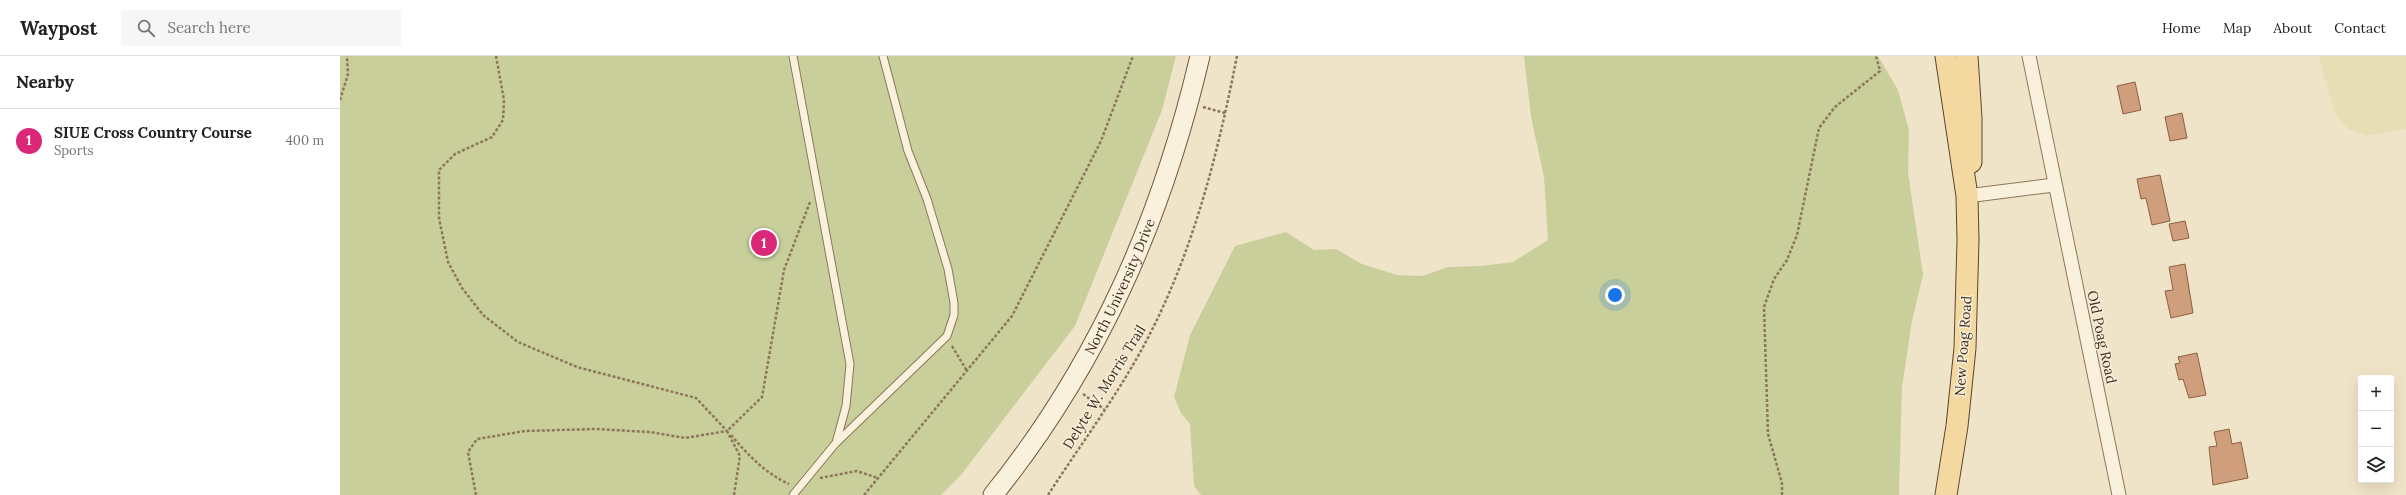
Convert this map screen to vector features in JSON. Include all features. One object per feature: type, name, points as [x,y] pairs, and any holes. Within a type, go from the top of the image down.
[{"type":"main road","name":"North University Drive","points":[[993,495],[1040,434],[1071,386],[1102,328],[1144,238],[1166,179],[1189,103],[1200,56]]},
{"type":"main road","name":"New Poag Road","points":[[1946,56],[1967,196],[1968,282],[1957,426],[1946,495]]},
{"type":"main road","name":"New Poag Road","points":[[1967,56],[1972,160],[1967,196]]},
{"type":"street","name":"Old Poag Road","points":[[2029,56],[2054,185],[2119,495]]},
{"type":"street","points":[[1967,196],[2054,185]]},
{"type":"lane","points":[[793,56],[850,364],[846,406],[835,444]]},
{"type":"lane","points":[[793,495],[835,444],[947,336],[951,326],[954,303],[948,269],[927,199],[906,144],[883,56]]},
{"type":"path","points":[[340,100],[348,74],[347,56]]},
{"type":"path","points":[[496,56],[504,100],[503,120],[492,137],[455,154],[440,170],[439,218],[448,262],[462,288],[483,315],[518,342],[577,367],[696,398],[708,409],[748,456],[775,478],[792,486],[830,475],[857,471],[878,478]]},
{"type":"path","points":[[864,495],[1012,316],[1101,141],[1133,56]]},
{"type":"path","name":"Delyte W. Morris Trail","points":[[1048,495],[1141,350],[1173,285],[1208,188],[1226,113],[1237,56]]},
{"type":"path","points":[[1782,495],[1782,483],[1768,434],[1764,306],[1774,279],[1787,260],[1797,234],[1819,128],[1835,107],[1880,71],[1876,56]]},
{"type":"path","points":[[1189,103],[1226,113]]},
{"type":"path","points":[[476,495],[468,452],[477,439],[525,431],[595,429],[650,432],[685,438],[727,431],[762,397],[784,270],[817,181]]},
{"type":"path","points":[[947,336],[967,371]]},
{"type":"path","points":[[1071,386],[1104,409]]},
{"type":"path","points":[[727,431],[740,456],[734,495]]},
{"type":"shaded area","points":[[2319,56],[2406,56],[2406,129],[2367,136],[2348,129],[2334,112]]},
{"type":"green space","points":[[340,56],[1176,56],[1162,110],[1075,326],[961,475],[941,495],[340,495]]},
{"type":"green space","points":[[1524,56],[1878,56],[1898,90],[1909,130],[1908,172],[1923,275],[1912,321],[1902,387],[1899,495],[1201,495],[1194,486],[1190,424],[1181,413],[1174,397],[1190,335],[1235,246],[1286,232],[1314,250],[1336,249],[1362,264],[1397,275],[1422,276],[1448,267],[1480,266],[1513,262],[1548,240],[1544,177],[1531,117]]},
{"type":"building","points":[[2135,82],[2141,110],[2123,114],[2117,86]]},
{"type":"building","points":[[2182,113],[2187,138],[2170,141],[2165,117]]},
{"type":"building","points":[[2160,175],[2170,221],[2152,225],[2146,198],[2141,199],[2137,179]]},
{"type":"building","points":[[2185,221],[2189,238],[2173,241],[2169,224]]},
{"type":"building","points":[[2185,264],[2193,313],[2171,318],[2165,291],[2173,290],[2169,267]]},
{"type":"building","points":[[2197,353],[2206,395],[2189,398],[2183,379],[2179,380],[2175,364],[2180,363],[2178,357]]},
{"type":"building","points":[[2229,429],[2232,444],[2241,442],[2248,478],[2213,485],[2209,447],[2217,446],[2214,432]]},
{"type":"place","name":"SIUE Cross Country Course","points":[[764,243]]}]
